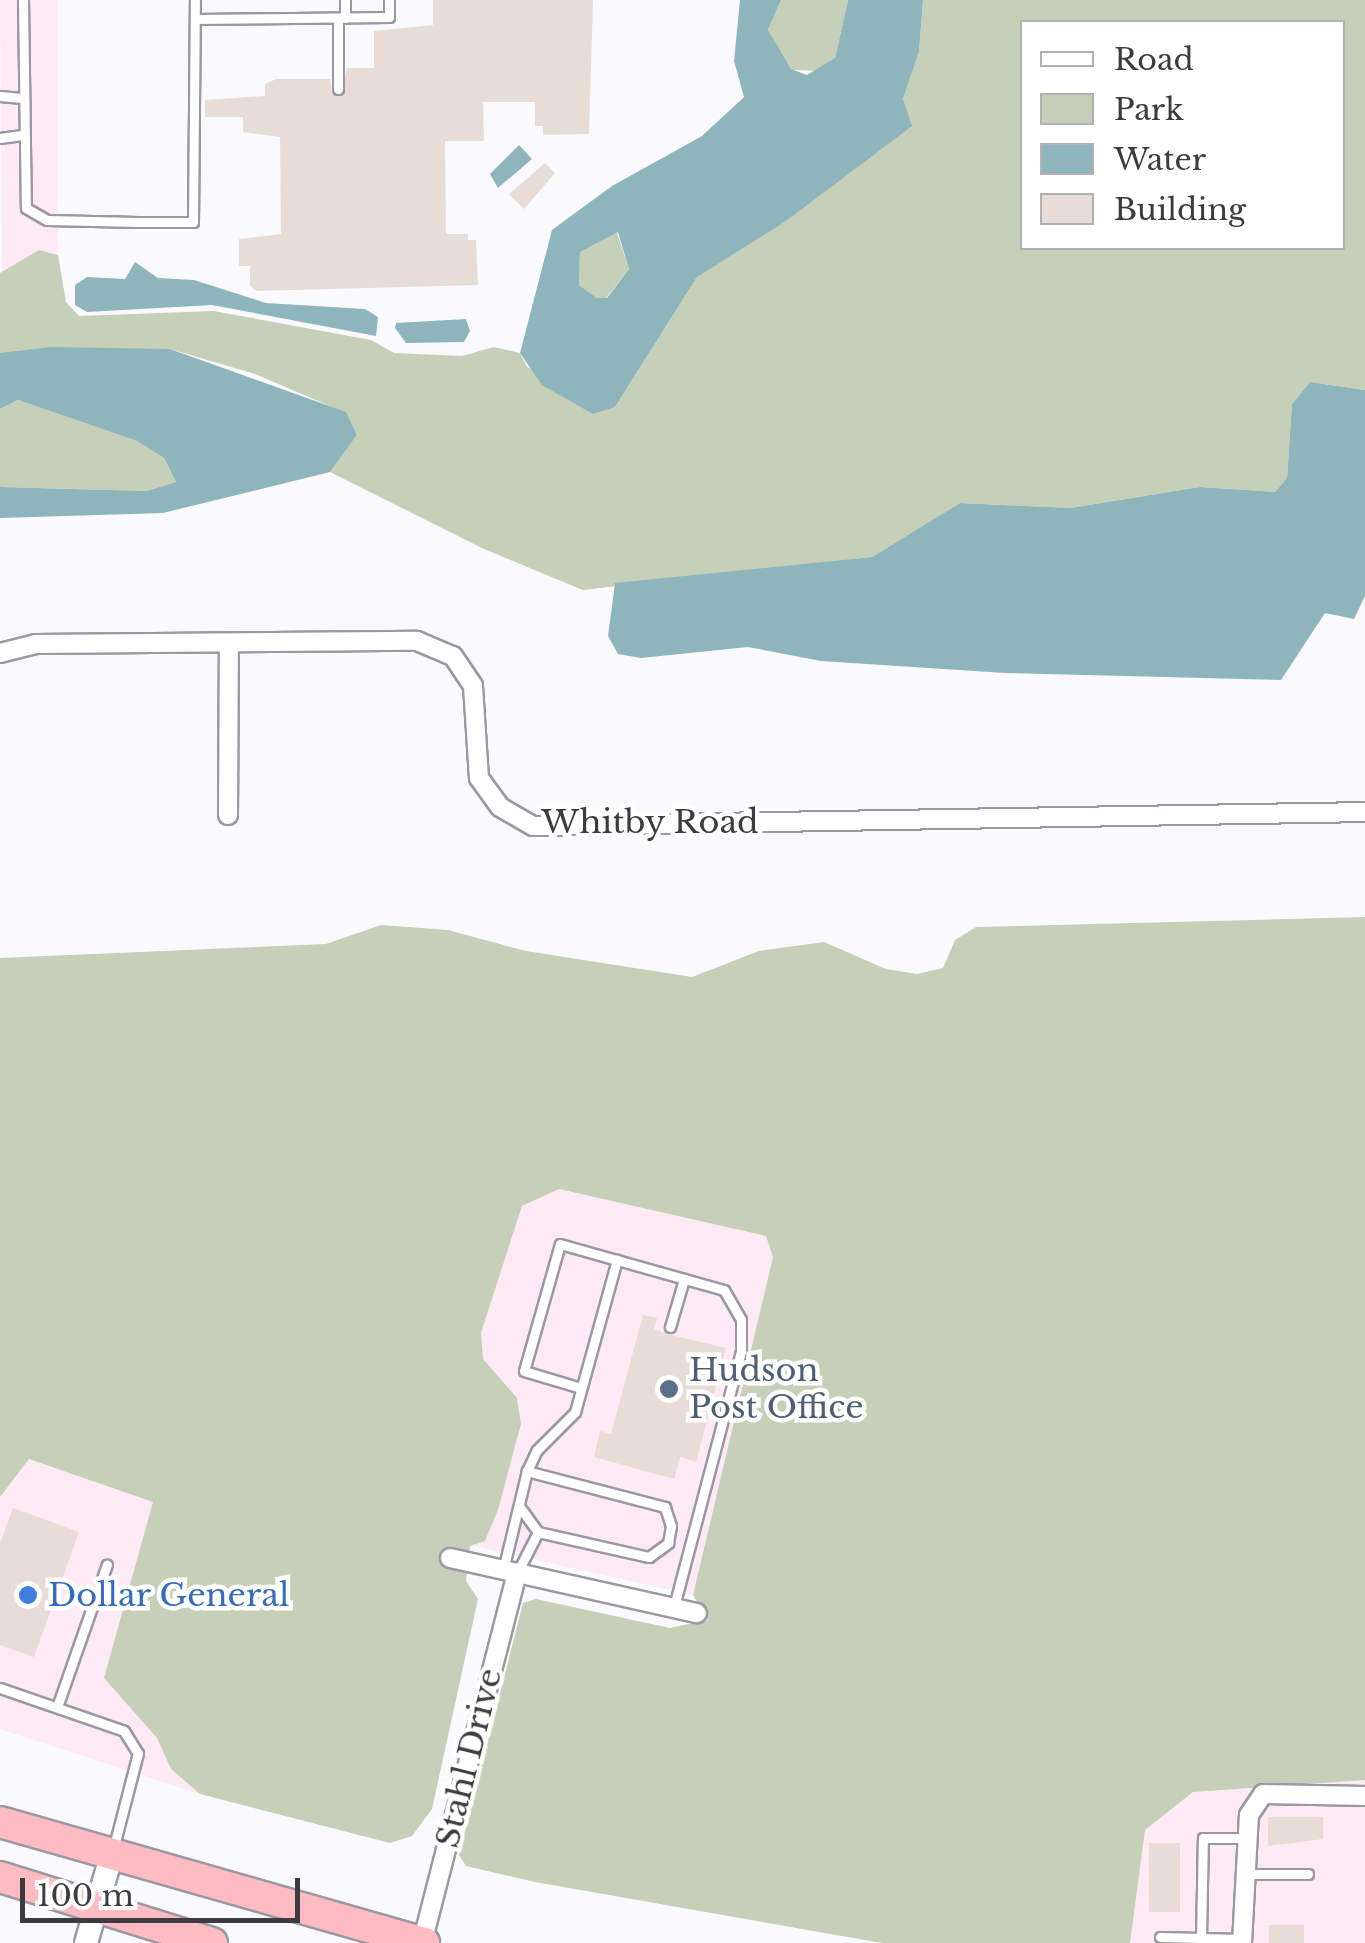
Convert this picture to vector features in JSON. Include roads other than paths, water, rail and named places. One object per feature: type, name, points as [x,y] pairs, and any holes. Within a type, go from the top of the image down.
[{"type":"highway","points":[[0,1822],[111,1857],[423,1943]]},
{"type":"highway","points":[[0,1877],[212,1943]]},
{"type":"street","name":"Whitby Road","points":[[0,653],[36,644],[417,641],[454,656],[473,686],[479,778],[500,807],[533,826],[1365,812]]},
{"type":"street","points":[[228,814],[230,644]]},
{"type":"street","points":[[450,1558],[697,1612]]},
{"type":"street","name":"Stahl Drive","points":[[423,1943],[510,1571]]},
{"type":"street","points":[[1242,1941],[1249,1816],[1263,1794],[1365,1796]]},
{"type":"street","points":[[86,1943],[111,1857]]},
{"type":"lane","points":[[23,0],[22,195],[34,217],[193,222],[194,0]]},
{"type":"lane","points":[[338,88],[345,0]]},
{"type":"lane","points":[[194,19],[389,17],[389,0]]},
{"type":"lane","points":[[0,96],[22,98]]},
{"type":"lane","points":[[0,138],[22,136]]},
{"type":"lane","points":[[581,1388],[524,1372],[560,1244],[724,1290],[742,1330],[674,1607]]},
{"type":"lane","points":[[510,1571],[518,1506],[527,1471],[537,1450],[575,1412],[617,1260]]},
{"type":"lane","points":[[670,1327],[684,1279]]},
{"type":"lane","points":[[518,1506],[538,1532],[648,1557],[668,1543],[671,1526],[665,1507],[527,1471]]},
{"type":"lane","points":[[510,1571],[538,1532]]},
{"type":"lane","points":[[56,1706],[107,1564]]},
{"type":"lane","points":[[0,1688],[124,1731],[138,1753],[111,1857]]},
{"type":"lane","points":[[1201,1938],[1202,1838],[1247,1838]]},
{"type":"lane","points":[[1246,1874],[1308,1874]]},
{"type":"lane","points":[[1160,1937],[1242,1941]]},
{"type":"water","points":[[740,0],[781,0],[768,30],[791,69],[807,75],[835,58],[848,0],[923,0],[919,52],[903,99],[912,126],[786,221],[697,277],[615,407],[593,414],[542,385],[520,353],[552,230],[612,186],[702,136],[744,97],[734,61]],"holes":[[[618,232],[629,269],[607,298],[597,298],[579,285],[580,252]]]},
{"type":"water","points":[[519,145],[532,159],[498,188],[490,174]]},
{"type":"water","points":[[135,262],[158,278],[194,280],[266,303],[365,309],[378,317],[376,336],[212,305],[87,312],[75,305],[75,285],[87,277],[125,279]]},
{"type":"water","points":[[466,319],[470,331],[464,342],[406,343],[395,328],[396,323]]},
{"type":"water","points":[[51,347],[170,349],[346,412],[357,435],[330,472],[163,513],[0,518],[0,487],[146,491],[176,482],[164,458],[137,441],[18,400],[0,409],[0,353]]},
{"type":"water","points":[[1310,382],[1365,390],[1365,596],[1354,619],[1325,613],[1281,680],[1005,673],[821,661],[748,647],[641,658],[618,654],[608,636],[615,583],[872,557],[960,503],[1070,508],[1200,487],[1275,492],[1287,478],[1292,404]]},
{"type":"place","name":"Hudson Post Office","points":[[669,1389]]},
{"type":"place","name":"Dollar General","points":[[28,1595]]}]
